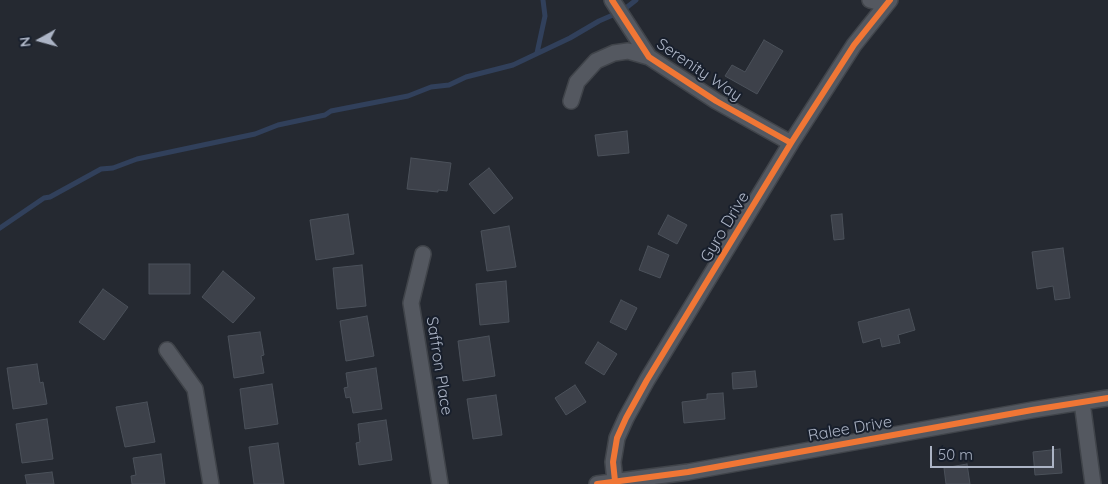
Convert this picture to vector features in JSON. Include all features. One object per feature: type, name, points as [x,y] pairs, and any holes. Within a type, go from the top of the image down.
[{"type":"street","name":"Serenity Way","points":[[612,0],[649,57]]},
{"type":"street","points":[[870,0],[888,2]]},
{"type":"street","name":"Gyro Drive","points":[[615,482],[613,462],[617,438],[626,418],[791,143],[854,45],[888,2]]},
{"type":"street","name":"Serenity Way","points":[[571,102],[577,82],[596,61],[614,53],[628,51],[649,57],[716,101],[791,143]]},
{"type":"street","name":"Saffron Place","points":[[423,254],[411,302],[440,484]]},
{"type":"street","points":[[167,350],[195,389],[211,484]]},
{"type":"street","name":"Ralee Drive","points":[[597,484],[688,472],[1108,398]]},
{"type":"street","points":[[1082,402],[1093,484]]},
{"type":"building","points":[[764,40],[783,51],[757,94],[725,76],[732,65],[745,72]]},
{"type":"building","points":[[627,131],[629,153],[598,156],[595,135]]},
{"type":"building","points":[[411,158],[451,163],[447,191],[407,189]]},
{"type":"building","points":[[489,168],[513,198],[494,214],[469,184]]},
{"type":"building","points":[[348,214],[354,254],[316,260],[310,220]]},
{"type":"building","points":[[842,214],[844,239],[834,240],[831,215]]},
{"type":"building","points":[[668,215],[687,225],[677,244],[658,234]]},
{"type":"building","points":[[509,226],[516,267],[487,271],[481,231]]},
{"type":"building","points":[[648,246],[669,255],[660,278],[639,270]]},
{"type":"building","points":[[1063,248],[1070,298],[1055,300],[1053,286],[1037,289],[1032,252]]},
{"type":"building","points":[[149,264],[190,264],[190,294],[149,294]]},
{"type":"building","points":[[362,265],[366,306],[337,309],[333,268]]},
{"type":"building","points":[[223,271],[255,298],[233,323],[202,297]]},
{"type":"building","points":[[506,281],[509,322],[480,325],[476,284]]},
{"type":"building","points":[[103,289],[128,307],[104,340],[79,322]]},
{"type":"building","points":[[621,300],[637,308],[626,330],[610,322]]},
{"type":"building","points":[[909,309],[915,330],[898,335],[900,343],[882,347],[880,338],[863,343],[858,322]]},
{"type":"building","points":[[367,316],[374,356],[346,361],[340,321]]},
{"type":"building","points":[[260,332],[264,355],[261,356],[264,373],[234,378],[228,336]]},
{"type":"building","points":[[489,336],[495,376],[463,381],[458,341]]},
{"type":"building","points":[[598,342],[617,354],[604,375],[585,363]]},
{"type":"building","points":[[37,364],[40,383],[43,382],[47,404],[13,409],[7,368]]},
{"type":"building","points":[[376,368],[382,409],[353,413],[350,397],[346,398],[344,388],[348,387],[346,373]]},
{"type":"building","points":[[755,371],[757,387],[733,389],[732,373]]},
{"type":"building","points":[[272,384],[278,424],[245,429],[240,389]]},
{"type":"building","points":[[575,385],[586,402],[566,415],[555,398]]},
{"type":"building","points":[[723,393],[725,419],[684,423],[682,402],[707,399],[707,394]]},
{"type":"building","points":[[496,395],[502,435],[473,439],[467,399]]},
{"type":"building","points":[[147,402],[155,442],[125,447],[116,407]]},
{"type":"building","points":[[47,419],[53,459],[22,463],[16,424]]},
{"type":"building","points":[[386,420],[392,460],[359,465],[356,443],[360,442],[358,424]]},
{"type":"building","points":[[278,443],[284,484],[254,484],[249,447]]},
{"type":"building","points":[[1060,449],[1062,473],[1035,475],[1033,452]]},
{"type":"building","points":[[161,454],[165,484],[132,484],[131,476],[136,475],[133,458]]},
{"type":"building","points":[[967,464],[970,484],[946,484],[944,468]]},
{"type":"building","points":[[52,472],[54,484],[27,484],[25,475]]},
{"type":"waterway","points":[[537,53],[545,16],[543,0]]},
{"type":"waterway","points":[[0,228],[44,198],[50,197],[101,169],[113,168],[137,159],[255,134],[278,125],[325,115],[331,111],[408,96],[431,87],[449,85],[466,77],[513,65],[622,11],[636,0]]},
{"type":"cycle path","points":[[612,0],[649,57],[716,101],[791,143]]},
{"type":"cycle path","points":[[615,481],[613,462],[617,438],[647,380],[791,143],[854,45],[890,0]]},
{"type":"cycle path","points":[[597,484],[688,472],[1108,398]]}]
